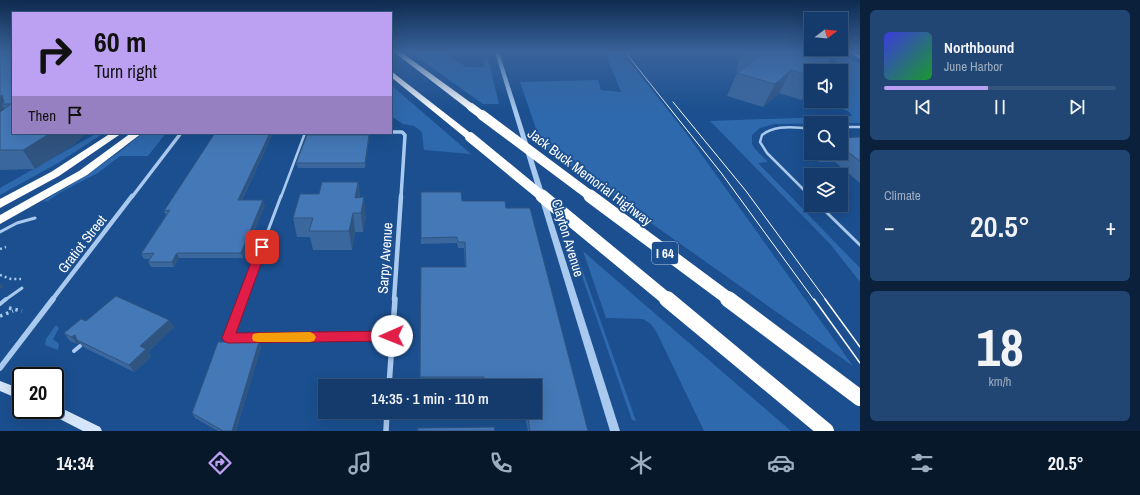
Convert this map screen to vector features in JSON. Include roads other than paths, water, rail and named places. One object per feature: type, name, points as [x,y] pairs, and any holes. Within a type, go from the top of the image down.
[{"type":"highway","name":"Jack Buck Memorial Highway","points":[[424,72],[860,398]]},
{"type":"highway","name":"I 64","points":[[392,73],[826,431]]},
{"type":"highway","points":[[0,204],[55,174],[115,134]]},
{"type":"highway","points":[[0,220],[83,173],[136,134]]},
{"type":"main road","points":[[0,386],[12,391]]},
{"type":"main road","points":[[64,415],[96,431]]},
{"type":"street","name":"Clayton Avenue","points":[[503,72],[615,431]]},
{"type":"street","name":"Sarpy Avenue","points":[[389,379],[405,135],[403,133],[392,132]]},
{"type":"street","name":"Gratiot Street","points":[[0,368],[180,134]]},
{"type":"street","points":[[386,431],[387,419]]},
{"type":"lane","points":[[848,128],[860,127]]},
{"type":"lane","points":[[804,128],[770,130],[762,135],[760,142],[767,153],[804,190]]},
{"type":"lane","points":[[305,134],[228,338],[392,336]]},
{"type":"lane","points":[[826,212],[860,245]]},
{"type":"lane","points":[[0,232],[17,223],[35,218]]},
{"type":"lane","points":[[0,304],[22,288]]},
{"type":"lane","points":[[74,351],[80,346]]},
{"type":"tram line","points":[[641,72],[722,174],[814,300]]},
{"type":"tram line","points":[[673,102],[746,191],[826,300]]},
{"type":"tram line","points":[[814,299],[860,363]]},
{"type":"tram line","points":[[825,299],[860,347]]}]
